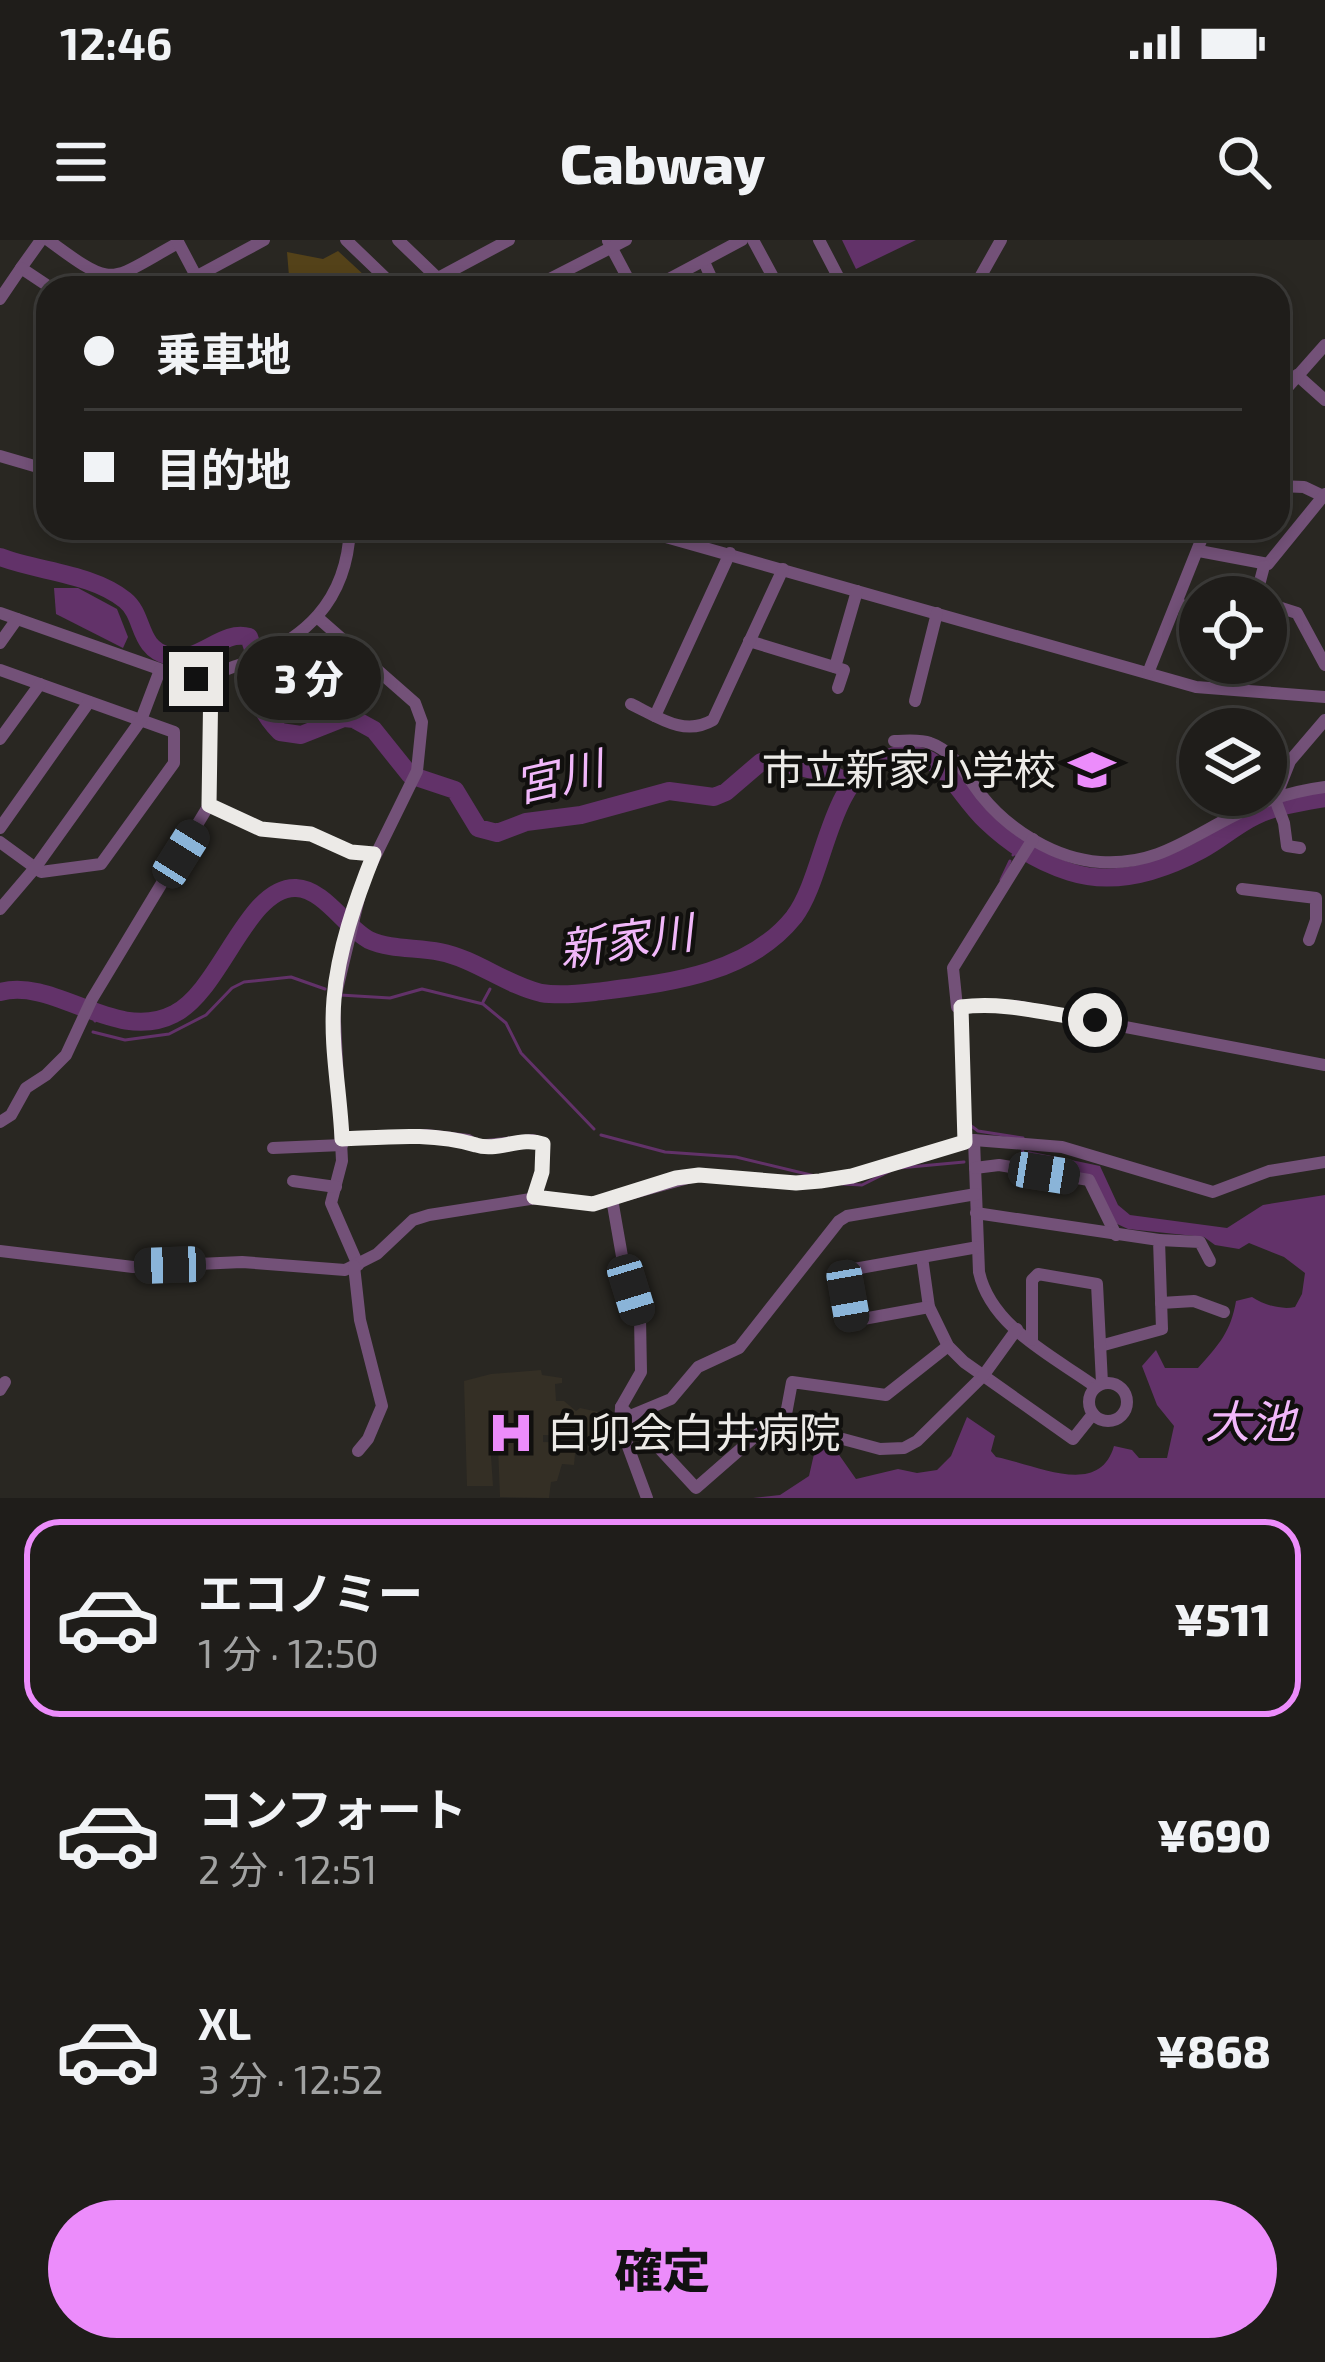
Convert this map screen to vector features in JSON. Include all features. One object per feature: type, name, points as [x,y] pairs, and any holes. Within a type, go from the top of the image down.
[{"type":"street","points":[[0,299],[45,240],[106,276]]},
{"type":"street","points":[[198,276],[265,240]]},
{"type":"street","points":[[346,240],[384,276]]},
{"type":"street","points":[[398,240],[436,276]]},
{"type":"street","points":[[454,276],[508,240]]},
{"type":"street","points":[[553,276],[626,240]]},
{"type":"street","points":[[676,276],[742,240]]},
{"type":"street","points":[[753,240],[772,276]]},
{"type":"street","points":[[819,240],[838,276]]},
{"type":"street","points":[[981,276],[1001,240]]},
{"type":"street","points":[[113,276],[178,242],[195,276]]},
{"type":"street","points":[[610,244],[627,276]]},
{"type":"street","points":[[19,253],[21,268],[36,278]]},
{"type":"street","points":[[704,262],[710,276]]},
{"type":"street","points":[[1290,383],[1325,345]]},
{"type":"street","points":[[1297,375],[1325,400]]},
{"type":"street","points":[[0,456],[36,466]]},
{"type":"street","points":[[1262,576],[1264,566],[1280,553],[1325,495],[1290,486]]},
{"type":"street","points":[[0,613],[185,678],[211,676],[268,655],[295,639],[344,574],[348,540]]},
{"type":"street","points":[[680,540],[1148,673],[1214,689],[1325,697]]},
{"type":"street","points":[[1148,673],[1202,540]]},
{"type":"street","points":[[1199,551],[1264,566]]},
{"type":"street","points":[[655,716],[730,553]]},
{"type":"street","points":[[631,704],[678,727],[702,726],[713,720],[783,569]]},
{"type":"street","points":[[835,667],[856,591]]},
{"type":"street","points":[[1287,610],[1297,614],[1325,665]]},
{"type":"street","points":[[915,701],[937,614]]},
{"type":"street","points":[[316,617],[415,703],[422,722],[415,778],[374,854],[344,948],[334,1002],[334,1067],[342,1142],[331,1202],[356,1266],[357,1302],[382,1406],[358,1451]]},
{"type":"street","points":[[0,643],[17,619]]},
{"type":"street","points":[[749,641],[844,670],[838,688]]},
{"type":"street","points":[[0,670],[174,732],[174,763],[101,863],[41,872],[0,842]]},
{"type":"street","points":[[0,909],[141,720],[160,670]]},
{"type":"street","points":[[0,1122],[11,1115],[26,1088],[59,1065],[92,999],[209,805],[211,676]]},
{"type":"street","points":[[0,740],[40,684]]},
{"type":"street","points":[[0,828],[89,702]]},
{"type":"street","points":[[1287,768],[1325,720]]},
{"type":"street","points":[[894,741],[928,742],[941,748],[996,813],[1033,839],[1071,856],[1120,862],[1184,846],[1232,816]]},
{"type":"street","points":[[1287,796],[1325,787]]},
{"type":"street","points":[[209,805],[261,829],[311,834],[351,852],[374,854]]},
{"type":"street","points":[[1282,816],[1287,846],[1300,848]]},
{"type":"street","points":[[1033,839],[953,968],[957,1007],[1015,1006],[1325,1065]]},
{"type":"street","points":[[1242,890],[1320,898],[1309,940]]},
{"type":"street","points":[[961,1007],[983,1294],[1017,1330],[1099,1385],[1122,1389],[1127,1405],[1121,1416],[1111,1421],[1093,1414]]},
{"type":"street","points":[[273,1148],[445,1136],[477,1146],[533,1140],[543,1144],[542,1172],[534,1197]]},
{"type":"street","points":[[0,1251],[134,1267],[242,1262],[345,1270],[390,1244],[412,1220],[534,1197],[593,1204],[699,1175],[796,1183],[833,1179],[970,1141],[1024,1142],[1101,1156],[1214,1192],[1269,1171],[1325,1162]]},
{"type":"street","points":[[975,1168],[998,1165],[1089,1180],[1116,1235]]},
{"type":"street","points":[[293,1180],[336,1186]]},
{"type":"street","points":[[626,1412],[671,1399],[704,1362],[739,1348],[838,1222],[848,1216],[976,1194]]},
{"type":"street","points":[[612,1199],[623,1262],[640,1318],[641,1372],[626,1412],[623,1441],[647,1498]]},
{"type":"street","points":[[976,1213],[1116,1235],[1200,1242],[1210,1261]]},
{"type":"street","points":[[1100,1346],[1162,1329],[1159,1240]]},
{"type":"street","points":[[929,1307],[852,1321],[843,1271],[978,1247]]},
{"type":"street","points":[[922,1257],[929,1307],[948,1346],[1073,1439],[1093,1414]]},
{"type":"street","points":[[1032,1340],[1032,1280],[1037,1274],[1096,1284],[1100,1346],[1099,1385],[1089,1399],[1093,1414]]},
{"type":"street","points":[[1161,1303],[1194,1301],[1224,1312]]},
{"type":"street","points":[[626,1412],[697,1488],[759,1433],[784,1425],[893,1451],[917,1441],[983,1376],[1017,1330]]},
{"type":"street","points":[[784,1425],[792,1382],[886,1395],[948,1346]]},
{"type":"shaded area","points":[[338,251],[365,276],[289,276],[287,252],[323,259]]},
{"type":"shaded area","name":"白卯会白井病院","points":[[541,1370],[542,1375],[562,1378],[562,1383],[555,1384],[556,1401],[576,1411],[617,1416],[615,1438],[543,1435],[543,1442],[576,1443],[574,1465],[562,1464],[557,1481],[551,1482],[549,1498],[500,1497],[498,1447],[493,1440],[493,1486],[467,1486],[464,1381]]},
{"type":"water","points":[[842,240],[916,240],[856,269]]},
{"type":"water","points":[[54,588],[78,588],[117,609],[128,637],[123,648],[56,614]]},
{"type":"water","name":"大池","points":[[1028,1151],[1100,1166],[1118,1205],[1130,1215],[1227,1228],[1263,1205],[1325,1195],[1325,1498],[753,1498],[780,1495],[809,1476],[820,1448],[835,1449],[856,1479],[898,1469],[937,1470],[951,1456],[967,1417],[995,1436],[991,1451],[996,1457],[1048,1471],[1095,1471],[1114,1446],[1132,1450],[1139,1458],[1167,1458],[1174,1426],[1157,1405],[1142,1366],[1156,1350],[1165,1368],[1198,1368],[1223,1337],[1236,1301],[1252,1297],[1273,1306],[1295,1307],[1305,1273],[1284,1257],[1249,1243],[1239,1249],[1215,1245],[1204,1237],[1128,1229],[1115,1223],[1093,1178],[1029,1165]]},
{"type":"waterway","name":"宮川","points":[[0,557],[81,578],[111,591],[131,607],[151,646],[169,656],[191,655],[229,638],[249,637],[257,694],[280,732],[301,735],[344,718],[354,719],[374,730],[410,775],[455,790],[478,828],[497,833],[526,822],[581,815],[669,791],[714,797],[761,762],[771,760],[850,783]]},
{"type":"waterway","name":"新家川","points":[[0,992],[42,993],[130,1021],[174,1014],[206,984],[263,904],[279,892],[296,888],[325,901],[369,940],[453,955],[541,993],[595,992],[703,973],[753,952],[794,917],[849,788],[862,772],[899,755],[916,755],[942,770],[986,821],[1025,851],[1087,876],[1121,877],[1154,870],[1201,850],[1263,813],[1325,798]]},
{"type":"waterway","points":[[1013,855],[1018,847]]},
{"type":"waterway","points":[[1001,880],[1010,861]]},
{"type":"waterway","name":"新家川","points":[[495,981],[498,974]]},
{"type":"waterway","points":[[93,1032],[125,1040],[169,1034],[206,1015],[244,982],[291,977],[325,989]]},
{"type":"waterway","points":[[340,995],[390,998],[422,989],[483,1004],[506,1023],[521,1053],[594,1129]]},
{"type":"waterway","points":[[483,1002],[490,989]]},
{"type":"waterway","points":[[95,1021],[97,1012]]},
{"type":"waterway","points":[[970,1125],[978,1131],[1023,1138]]},
{"type":"waterway","points":[[601,1135],[665,1152],[736,1157],[815,1176]]},
{"type":"waterway","points":[[1023,1147],[1022,1157],[1029,1158]]},
{"type":"waterway","points":[[899,1168],[964,1162]]},
{"type":"waterway","points":[[843,1184],[862,1185],[890,1171]]},
{"type":"place","name":"市立新家小学校","points":[[1092,770]]},
{"type":"place","name":"白卯会白井病院","points":[[511,1433]]},
{"type":"route","points":[[196,679],[211,676],[209,805],[261,829],[311,834],[351,852],[374,854],[336,982],[334,1067],[342,1139],[427,1135],[468,1140],[477,1146],[533,1140],[543,1144],[542,1172],[534,1197],[593,1204],[699,1175],[796,1183],[852,1176],[965,1142],[961,1007],[1015,1006],[1051,1016],[1095,1020]]}]
